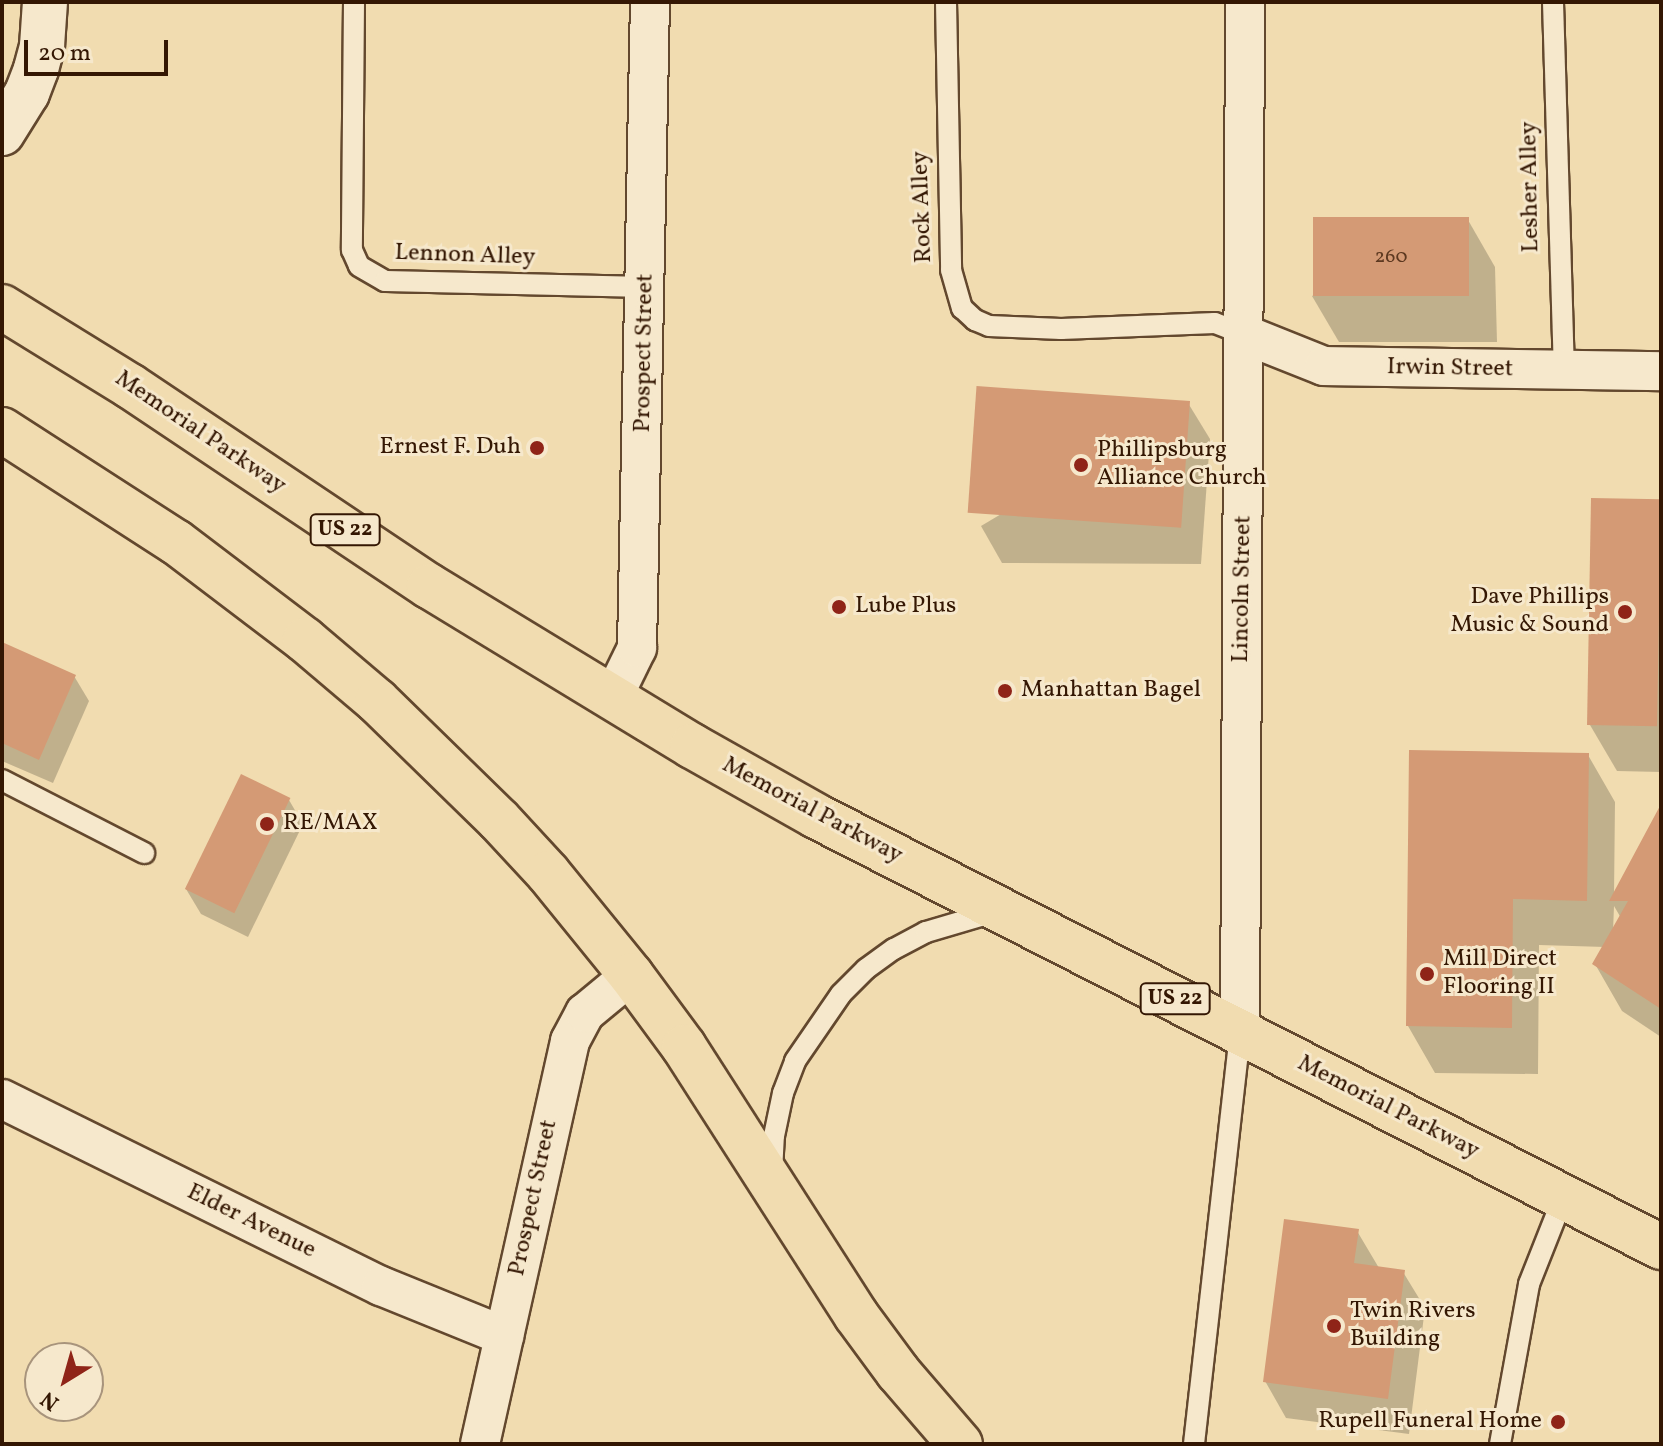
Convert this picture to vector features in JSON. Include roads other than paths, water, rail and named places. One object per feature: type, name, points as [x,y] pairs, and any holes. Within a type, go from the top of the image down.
[{"type":"highway","name":"Memorial Parkway","points":[[2,307],[130,386],[429,586],[612,699],[816,816],[1661,1247]]},
{"type":"highway","points":[[2,430],[176,542],[241,590],[377,701],[499,820],[631,975],[684,1047],[856,1315],[898,1372],[960,1444]]},
{"type":"street","points":[[2,133],[27,93],[36,69],[42,46],[45,2]]},
{"type":"street","name":"Prospect Street","points":[[612,699],[637,648],[647,287],[650,2]]},
{"type":"street","name":"Lincoln Street","points":[[1240,1032],[1246,335],[1245,2]]},
{"type":"street","name":"Irwin Street","points":[[1246,335],[1324,366],[1661,371]]},
{"type":"street","name":"Prospect Street","points":[[480,1444],[570,1041],[585,1013],[631,975]]},
{"type":"street","name":"Elder Avenue","points":[[2,1099],[381,1286],[504,1336]]},
{"type":"lane","name":"Lennon Alley","points":[[354,2],[352,250],[359,266],[385,281],[647,287]]},
{"type":"lane","name":"Rock Alley","points":[[946,2],[951,270],[962,308],[989,326],[1061,329],[1215,323],[1246,335]]},
{"type":"lane","name":"Lesher Alley","points":[[1553,2],[1564,370]]},
{"type":"lane","points":[[2,780],[144,853]]},
{"type":"lane","points":[[771,1186],[774,1136],[783,1093],[795,1061],[841,994],[866,969],[916,937],[1001,910]]},
{"type":"lane","points":[[1194,1444],[1240,1032]]},
{"type":"lane","points":[[1500,1444],[1529,1284],[1563,1198]]},
{"type":"place","name":"Ernest F. Duh","points":[[537,448]]},
{"type":"place","name":"Phillipsburg Alliance Church","points":[[1081,465]]},
{"type":"place","name":"Lube Plus","points":[[839,607]]},
{"type":"place","name":"Dave Phillips Music & Sound","points":[[1625,612]]},
{"type":"place","name":"Manhattan Bagel","points":[[1005,691]]},
{"type":"place","name":"RE/MAX","points":[[267,824]]},
{"type":"place","name":"Mill Direct Flooring II","points":[[1427,974]]},
{"type":"place","name":"Twin Rivers Building","points":[[1334,1326]]},
{"type":"place","name":"Rupell Funeral Home","points":[[1558,1422]]}]
